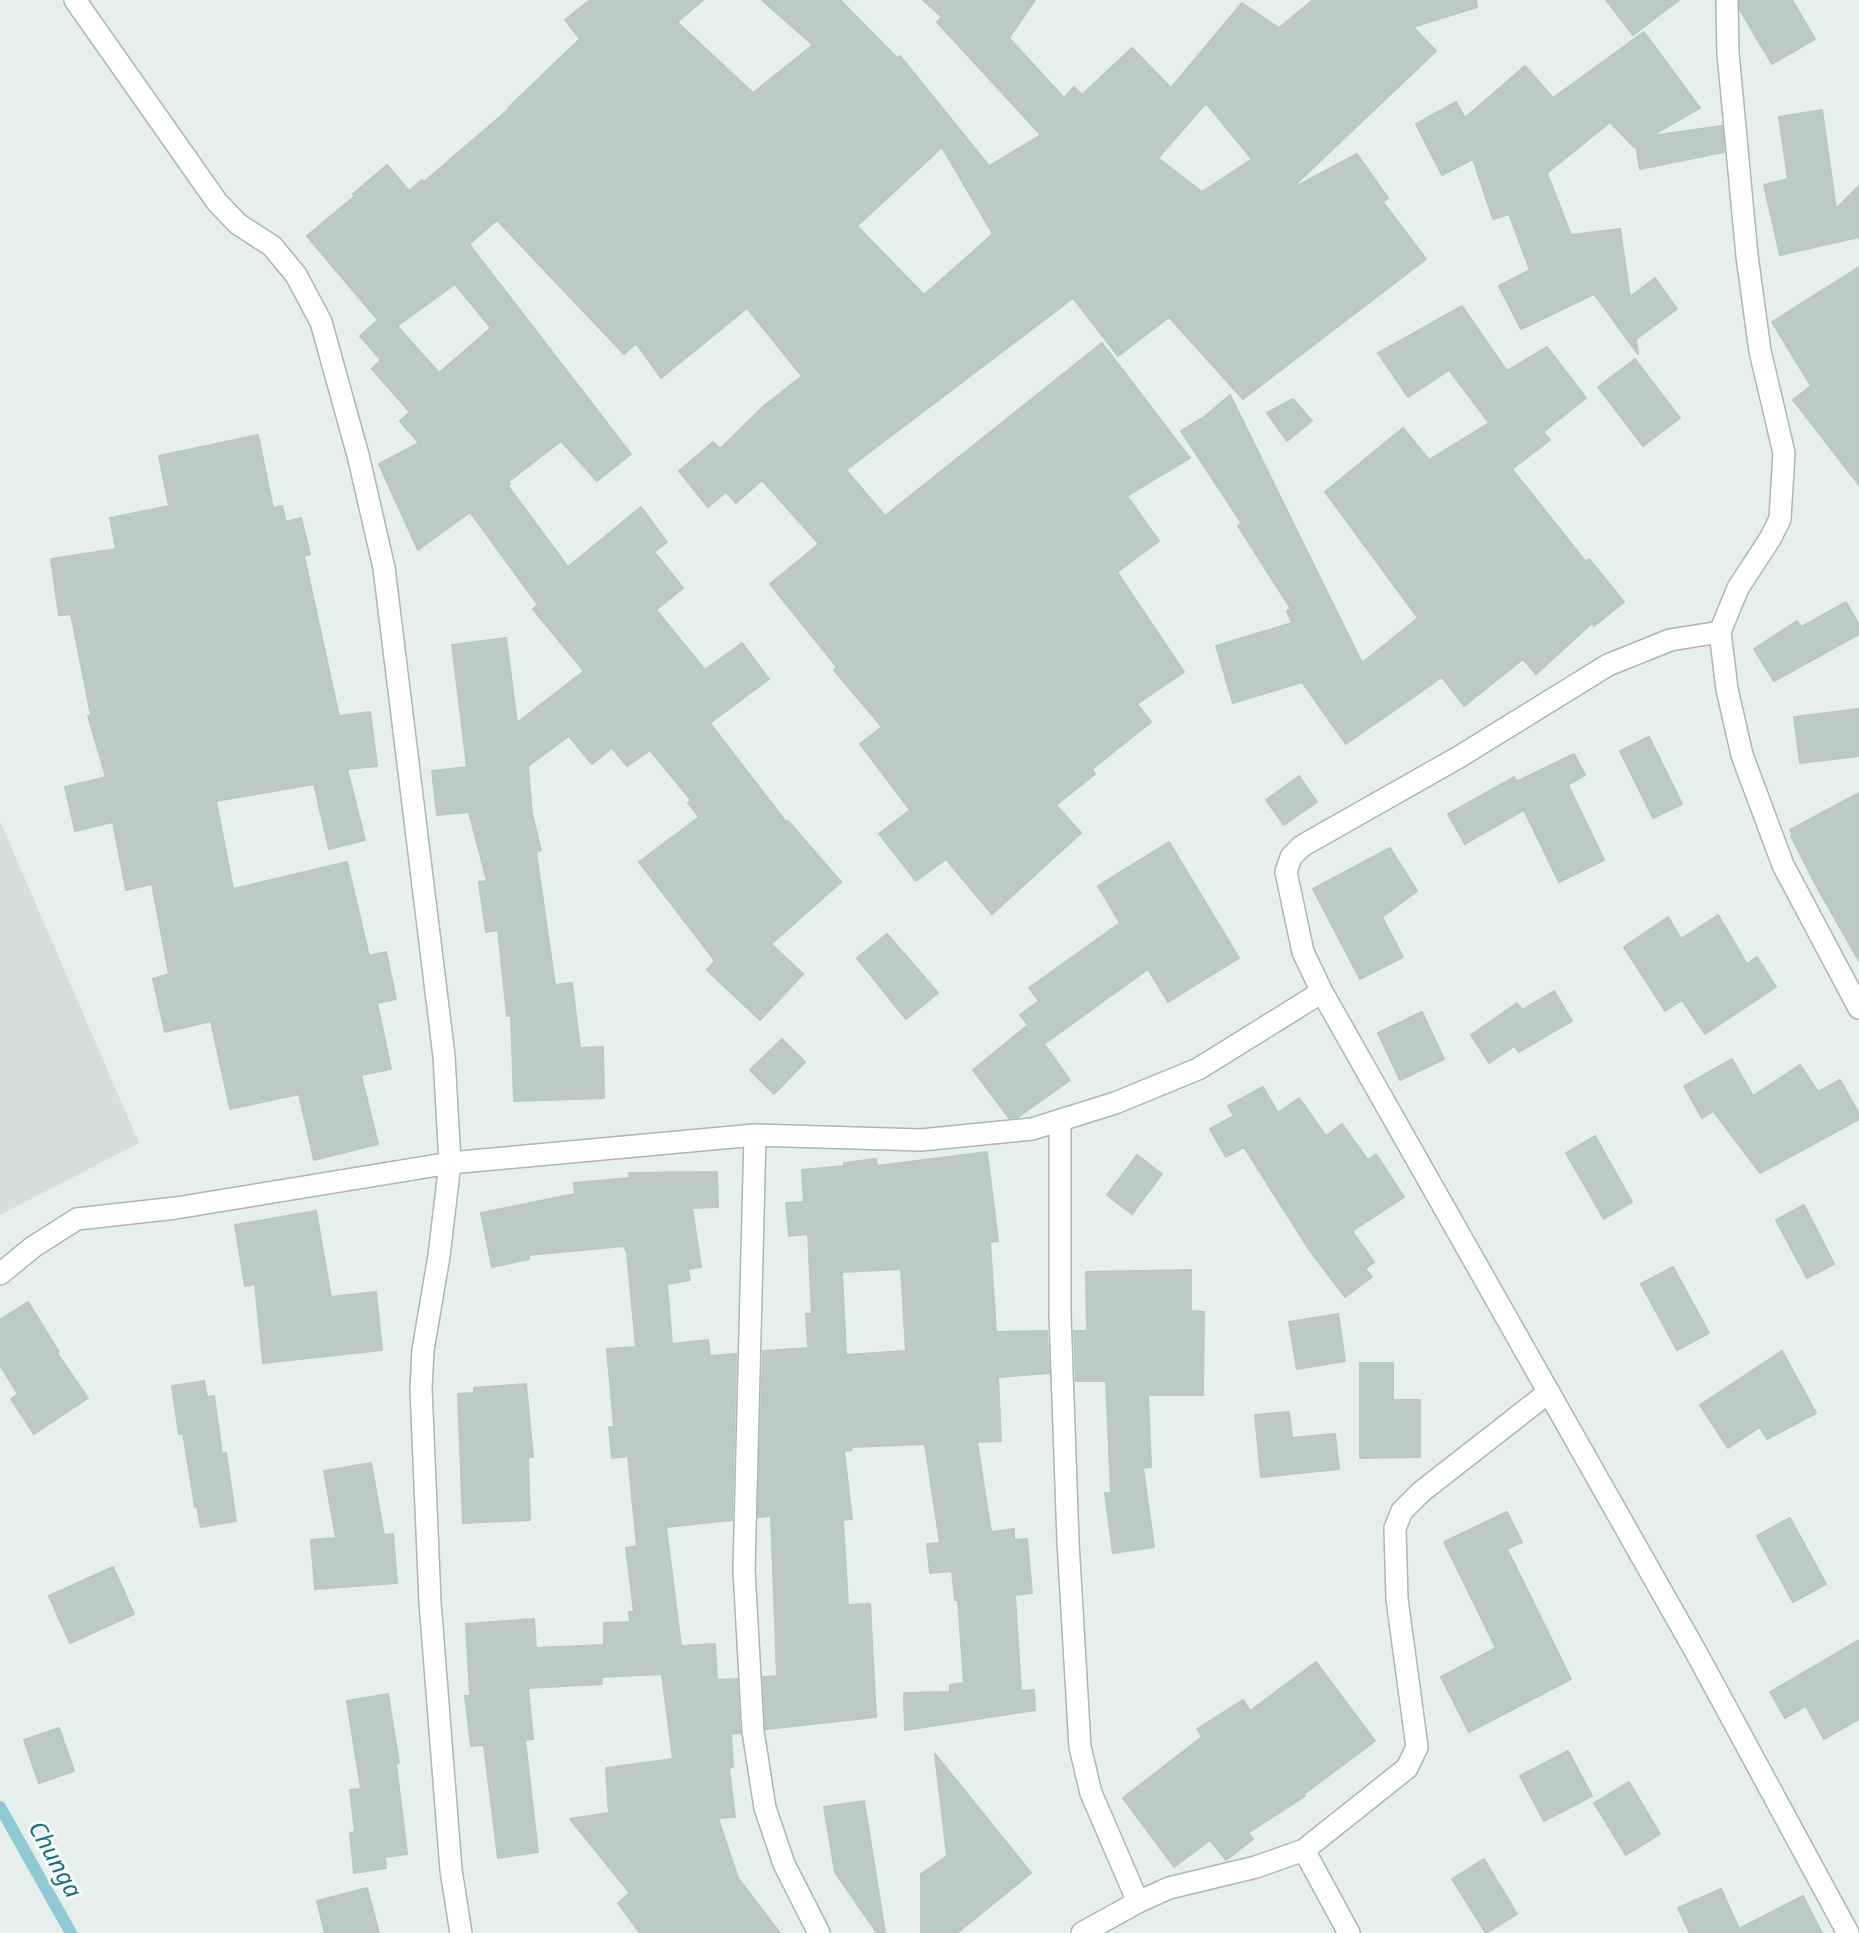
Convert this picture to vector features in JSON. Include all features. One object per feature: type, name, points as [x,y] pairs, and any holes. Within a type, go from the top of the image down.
[{"type":"street","points":[[75,0],[217,202],[238,224],[272,246],[296,275],[321,322],[358,455],[384,568],[444,1056],[450,1163],[439,1256],[423,1350],[421,1388],[430,1602],[451,1870],[461,1933]]},
{"type":"street","points":[[1727,0],[1728,52],[1747,256],[1760,351],[1784,453],[1780,519],[1738,588],[1720,632],[1727,689],[1742,755],[1783,865],[1859,1008]]},
{"type":"street","points":[[1720,632],[1670,640],[1608,665],[1459,757],[1302,846],[1291,857],[1286,872],[1303,951],[1322,992],[1697,1654],[1848,1933]]},
{"type":"street","points":[[0,1274],[33,1247],[77,1219],[176,1208],[450,1163],[755,1135],[921,1140],[1032,1129],[1115,1103],[1198,1069],[1322,992]]},
{"type":"street","points":[[1060,1120],[1060,1314],[1068,1542],[1080,1747],[1091,1793],[1138,1902]]},
{"type":"street","points":[[755,1135],[744,1570],[753,1731],[765,1808],[784,1864],[819,1933]]},
{"type":"street","points":[[1082,1933],[1169,1888],[1256,1867],[1304,1850],[1407,1768],[1417,1747],[1397,1599],[1395,1528],[1402,1511],[1421,1492],[1549,1392]]},
{"type":"street","points":[[1304,1850],[1349,1933]]},
{"type":"shaded area","points":[[0,821],[139,1143],[0,1215]]},
{"type":"building","points":[[590,0],[703,0],[677,22],[753,93],[813,45],[762,0],[840,0],[897,58],[900,56],[989,166],[1041,135],[937,22],[942,17],[923,0],[1035,0],[1009,38],[1064,98],[1074,87],[1082,95],[1132,48],[1171,88],[1242,3],[1279,28],[1313,0],[1476,0],[1477,7],[1413,27],[1436,51],[1297,183],[1299,185],[1357,154],[1388,198],[1383,202],[1426,259],[1243,399],[1169,317],[1118,356],[1073,298],[846,470],[885,516],[1102,343],[1190,458],[1127,496],[1159,541],[1117,572],[1184,672],[1137,704],[1151,722],[1092,769],[1095,774],[1056,805],[1081,833],[992,914],[946,859],[916,881],[879,834],[910,810],[860,744],[882,727],[834,670],[837,667],[770,584],[819,544],[762,480],[736,503],[726,492],[708,507],[679,471],[713,442],[720,449],[764,406],[802,376],[747,308],[661,378],[636,343],[624,354],[497,220],[469,244],[631,454],[597,481],[561,441],[508,482],[508,486],[568,567],[641,507],[667,542],[654,552],[683,588],[656,610],[705,670],[742,643],[769,679],[710,723],[786,822],[788,821],[841,882],[771,944],[803,974],[760,1020],[707,970],[715,961],[639,862],[699,817],[688,803],[691,800],[650,750],[627,766],[612,748],[592,764],[569,736],[528,766],[532,814],[541,850],[536,852],[555,985],[572,983],[580,1048],[603,1047],[604,1098],[514,1101],[511,1016],[507,1016],[498,930],[486,932],[479,882],[487,881],[469,812],[437,815],[432,771],[467,767],[452,645],[506,638],[517,723],[584,671],[533,609],[538,605],[470,512],[418,550],[379,464],[419,443],[400,421],[410,412],[372,369],[381,360],[360,336],[378,320],[307,236],[387,165],[409,191],[422,180],[424,182],[509,109],[580,39],[565,20]],"holes":[[[1206,103],[1252,159],[1202,192],[1158,158]],[[942,147],[993,234],[924,295],[857,226]],[[455,284],[491,328],[439,373],[397,326]]]},
{"type":"building","points":[[1606,0],[1679,0],[1633,35]]},
{"type":"building","points":[[1740,0],[1792,0],[1815,39],[1772,64],[1740,10]]},
{"type":"building","points":[[1644,32],[1700,108],[1651,136],[1722,126],[1724,152],[1640,169],[1636,146],[1610,122],[1547,173],[1571,235],[1620,229],[1630,297],[1655,278],[1677,309],[1636,339],[1638,354],[1594,294],[1521,329],[1499,286],[1530,270],[1509,214],[1493,219],[1473,159],[1442,175],[1416,124],[1456,102],[1465,118],[1525,66],[1553,98]]},
{"type":"building","points":[[1822,110],[1836,209],[1859,186],[1859,237],[1780,255],[1764,185],[1788,179],[1779,117]]},
{"type":"building","points":[[1859,267],[1859,485],[1793,400],[1811,386],[1772,322]]},
{"type":"building","points":[[1462,306],[1507,371],[1547,347],[1586,398],[1543,432],[1550,440],[1512,469],[1586,562],[1589,559],[1624,602],[1594,626],[1592,623],[1536,674],[1523,659],[1464,706],[1442,677],[1346,744],[1302,682],[1233,703],[1216,646],[1292,623],[1287,611],[1291,609],[1238,526],[1242,524],[1181,431],[1204,417],[1230,395],[1362,663],[1418,618],[1325,492],[1403,428],[1429,460],[1489,423],[1449,370],[1408,397],[1378,353]]},
{"type":"building","points":[[1635,359],[1680,418],[1643,446],[1598,387]]},
{"type":"building","points":[[1293,399],[1312,421],[1287,441],[1267,413]]},
{"type":"building","points":[[258,435],[273,508],[282,506],[286,522],[301,518],[310,554],[304,556],[339,716],[370,712],[377,766],[347,769],[365,840],[329,849],[314,784],[216,801],[233,889],[347,862],[369,956],[386,952],[396,999],[377,1003],[391,1069],[361,1075],[378,1144],[314,1160],[299,1094],[230,1109],[211,1021],[165,1032],[153,979],[169,974],[152,884],[126,890],[113,822],[75,831],[65,787],[106,777],[88,716],[91,715],[71,614],[59,615],[51,559],[116,549],[110,518],[169,506],[159,456]]},
{"type":"building","points":[[1846,602],[1859,625],[1859,634],[1774,681],[1754,649],[1797,621],[1801,627]]},
{"type":"building","points":[[1859,709],[1859,756],[1800,763],[1794,717]]},
{"type":"building","points":[[1649,737],[1682,804],[1653,818],[1620,751]]},
{"type":"building","points":[[1574,754],[1585,775],[1568,785],[1604,860],[1559,882],[1524,810],[1465,844],[1448,814],[1514,777],[1516,782]]},
{"type":"building","points":[[1299,776],[1317,802],[1284,825],[1266,800]]},
{"type":"building","points":[[1859,793],[1859,961],[1817,887],[1790,830]]},
{"type":"building","points":[[1169,842],[1239,958],[1168,1002],[1148,969],[1044,1044],[1070,1080],[1018,1117],[1009,1118],[973,1070],[1028,1025],[1020,1015],[1039,1001],[1029,988],[1120,923],[1098,886]]},
{"type":"building","points":[[1390,848],[1417,891],[1382,917],[1403,957],[1360,979],[1313,889]]},
{"type":"building","points":[[1718,915],[1747,964],[1757,957],[1776,987],[1705,1034],[1682,1000],[1665,1011],[1624,947],[1668,917],[1681,939]]},
{"type":"building","points":[[887,934],[938,993],[906,1019],[857,958]]},
{"type":"building","points":[[1554,991],[1572,1021],[1519,1052],[1514,1046],[1489,1063],[1471,1035],[1517,1003],[1522,1010]]},
{"type":"building","points":[[1422,1012],[1444,1059],[1400,1080],[1378,1033]]},
{"type":"building","points":[[782,1039],[805,1062],[774,1094],[750,1070]]},
{"type":"building","points":[[1732,1059],[1753,1096],[1800,1065],[1818,1092],[1840,1080],[1859,1114],[1859,1119],[1760,1173],[1713,1111],[1702,1118],[1684,1086]]},
{"type":"building","points":[[1263,1087],[1278,1113],[1299,1098],[1326,1136],[1342,1124],[1368,1160],[1376,1154],[1404,1197],[1352,1231],[1374,1262],[1365,1269],[1372,1277],[1345,1297],[1310,1251],[1244,1147],[1226,1157],[1210,1129],[1234,1116],[1228,1106]]},
{"type":"building","points":[[1595,1136],[1632,1202],[1604,1219],[1566,1153]]},
{"type":"building","points":[[987,1152],[998,1241],[990,1242],[996,1332],[1047,1331],[1049,1373],[998,1377],[1001,1441],[977,1442],[991,1532],[1014,1529],[1014,1540],[1027,1539],[1032,1593],[1015,1595],[1021,1691],[1034,1690],[1035,1710],[905,1730],[904,1693],[950,1692],[950,1685],[964,1683],[958,1600],[955,1600],[952,1571],[930,1573],[927,1544],[940,1543],[925,1444],[851,1447],[852,1450],[844,1451],[852,1519],[843,1520],[848,1605],[870,1604],[876,1717],[766,1729],[763,1677],[777,1676],[771,1516],[758,1517],[763,1351],[808,1348],[806,1314],[812,1314],[808,1234],[789,1236],[786,1203],[804,1202],[802,1170],[844,1166],[844,1163],[876,1159],[877,1166]],"holes":[[[901,1269],[906,1351],[846,1355],[842,1272]]]},
{"type":"building","points":[[1137,1155],[1162,1174],[1132,1214],[1107,1195]]},
{"type":"building","points":[[717,1172],[718,1207],[692,1208],[701,1267],[688,1269],[690,1280],[667,1284],[672,1344],[708,1340],[710,1356],[736,1354],[732,1520],[666,1527],[681,1646],[715,1644],[717,1680],[737,1679],[740,1733],[731,1734],[733,1767],[729,1768],[735,1817],[718,1818],[738,1878],[780,1933],[640,1933],[618,1903],[630,1893],[570,1819],[609,1813],[606,1768],[673,1759],[662,1674],[601,1677],[602,1684],[528,1688],[533,1739],[525,1740],[538,1852],[498,1858],[484,1745],[471,1746],[465,1696],[470,1696],[466,1624],[534,1619],[536,1648],[604,1645],[604,1623],[630,1622],[629,1612],[634,1612],[626,1548],[637,1546],[628,1456],[612,1458],[609,1427],[614,1427],[607,1349],[636,1347],[627,1253],[624,1246],[528,1255],[529,1259],[492,1267],[481,1213],[575,1194],[574,1183],[630,1178],[629,1173]]},
{"type":"building","points":[[1804,1205],[1834,1264],[1807,1278],[1776,1220]]},
{"type":"building","points":[[316,1211],[331,1297],[376,1292],[382,1350],[263,1363],[255,1284],[245,1286],[235,1225]]},
{"type":"building","points":[[1673,1267],[1709,1333],[1677,1350],[1641,1284]]},
{"type":"building","points":[[1191,1270],[1191,1311],[1204,1312],[1203,1395],[1148,1395],[1151,1467],[1143,1468],[1154,1547],[1113,1553],[1105,1493],[1111,1493],[1106,1381],[1076,1381],[1074,1331],[1087,1331],[1086,1272]]},
{"type":"building","points":[[28,1302],[59,1352],[57,1353],[88,1398],[34,1434],[11,1399],[18,1394],[0,1365],[0,1320]]},
{"type":"building","points":[[1338,1314],[1345,1361],[1297,1369],[1289,1322]]},
{"type":"building","points":[[1782,1351],[1816,1413],[1767,1439],[1760,1427],[1728,1448],[1700,1405]]},
{"type":"building","points":[[1360,1363],[1393,1363],[1393,1400],[1420,1400],[1420,1457],[1360,1458]]},
{"type":"building","points":[[204,1381],[207,1397],[214,1396],[222,1454],[226,1453],[236,1521],[201,1527],[195,1507],[183,1433],[179,1434],[172,1386]]},
{"type":"building","points":[[526,1384],[533,1457],[528,1457],[530,1520],[463,1523],[458,1394],[474,1393],[474,1388]]},
{"type":"building","points":[[1289,1412],[1292,1438],[1335,1434],[1339,1469],[1261,1477],[1255,1415]]},
{"type":"building","points":[[371,1463],[384,1535],[393,1534],[397,1583],[315,1589],[311,1540],[336,1538],[324,1471]]},
{"type":"building","points":[[1507,1512],[1522,1542],[1507,1549],[1571,1679],[1469,1732],[1441,1677],[1496,1648],[1444,1542]]},
{"type":"building","points":[[1790,1518],[1826,1584],[1793,1602],[1757,1536]]},
{"type":"building","points":[[113,1567],[134,1614],[70,1643],[49,1596]]},
{"type":"building","points":[[1859,1640],[1859,1719],[1824,1739],[1806,1706],[1785,1718],[1770,1692]]},
{"type":"building","points":[[1316,1662],[1375,1741],[1304,1794],[1305,1796],[1248,1833],[1253,1839],[1226,1860],[1210,1840],[1174,1867],[1123,1798],[1202,1737],[1197,1729],[1243,1700],[1250,1711]]},
{"type":"building","points":[[388,1694],[399,1763],[396,1764],[407,1854],[385,1857],[386,1868],[354,1873],[350,1833],[355,1832],[350,1790],[361,1789],[347,1701]]},
{"type":"building","points":[[59,1728],[74,1771],[39,1783],[24,1740]]},
{"type":"building","points":[[1568,1751],[1592,1796],[1544,1821],[1520,1776]]},
{"type":"building","points":[[935,1754],[1031,1873],[957,1933],[921,1933],[921,1874],[947,1856]]},
{"type":"building","points":[[1629,1782],[1660,1834],[1626,1855],[1594,1803]]},
{"type":"building","points":[[864,1801],[885,1933],[877,1933],[835,1872],[824,1807]]},
{"type":"building","points":[[1484,1859],[1517,1914],[1486,1933],[1452,1879]]},
{"type":"building","points":[[367,1888],[379,1933],[325,1933],[317,1901]]},
{"type":"building","points":[[1721,1889],[1739,1929],[1803,1896],[1822,1933],[1690,1933],[1678,1908]]},
{"type":"waterway","name":"Chunga","points":[[0,1807],[71,1933]]}]
